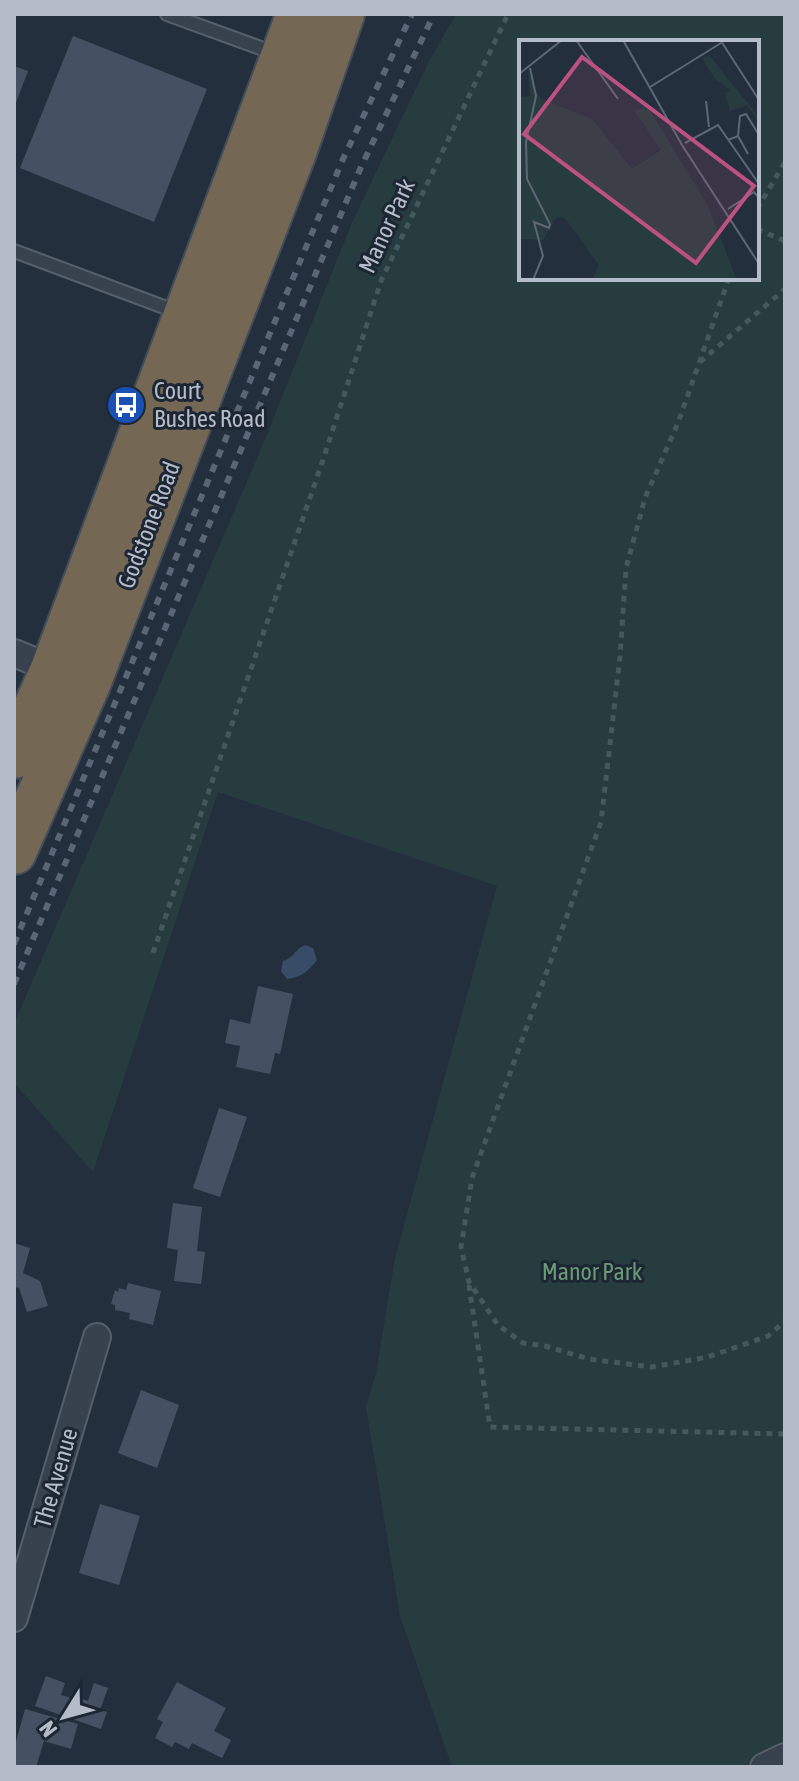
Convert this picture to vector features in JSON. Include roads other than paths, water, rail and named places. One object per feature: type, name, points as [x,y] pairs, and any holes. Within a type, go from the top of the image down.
[{"type":"highway","name":"Godstone Road","points":[[14,852],[88,684],[206,323],[283,56],[299,14]]},
{"type":"highway","name":"Godstone Road","points":[[14,756],[33,661],[294,152],[342,14]]},
{"type":"street","name":"The Avenue","points":[[14,1618],[97,1337]]},
{"type":"street","points":[[764,1767],[785,1757]]},
{"type":"lane","points":[[167,14],[283,56]]},
{"type":"lane","points":[[14,251],[206,323]]},
{"type":"water","points":[[305,945],[313,948],[317,960],[304,973],[287,979],[281,971],[283,961]]},
{"type":"railway","points":[[14,944],[343,159],[412,14]]},
{"type":"railway","points":[[14,984],[361,167],[434,14]]},
{"type":"place","name":"Court Bushes Road","points":[[126,405]]},
{"type":"park label","name":"Manor Park","points":[[592,1272]]}]
